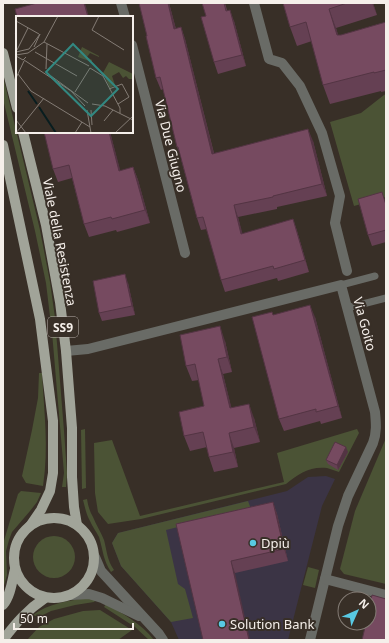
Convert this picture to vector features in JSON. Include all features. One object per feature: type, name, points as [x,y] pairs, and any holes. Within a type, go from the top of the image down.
[{"type":"main road","points":[[3,53],[16,104]]},
{"type":"main road","name":"Viale della Resistenza","points":[[23,133],[46,225],[60,302],[66,351],[72,428],[72,477],[77,525]]},
{"type":"main road","name":"SS9","points":[[3,145],[40,319],[53,421],[53,472],[50,491],[30,526]]},
{"type":"main road","points":[[3,605],[10,592],[15,569],[14,557],[16,545],[22,534],[30,526],[41,520],[53,518],[66,519],[77,525],[86,533],[92,544],[95,557],[89,579],[82,588],[72,595],[59,598],[45,598],[35,594],[26,587],[15,569]]},
{"type":"main road","points":[[3,640],[16,623],[33,606],[45,598]]},
{"type":"street","points":[[121,3],[125,16]]},
{"type":"street","points":[[254,3],[269,59],[282,63],[300,86],[322,133],[340,196],[334,223],[347,271]]},
{"type":"street","name":"Via Due Giugno","points":[[133,50],[185,253]]},
{"type":"street","name":"Via Goito","points":[[66,351],[88,349],[341,285],[375,412],[377,425],[373,442],[348,496],[338,526],[310,640]]},
{"type":"street","points":[[95,557],[101,571],[145,618],[163,640]]},
{"type":"street","points":[[325,579],[386,595]]},
{"type":"street","points":[[72,595],[89,594],[102,598],[145,618]]},
{"type":"lane","points":[[341,285],[375,276]]},
{"type":"lane","points":[[347,308],[386,298]]},
{"type":"shaded area","points":[[326,476],[335,479],[322,506],[288,640],[179,640],[171,622],[121,566],[112,543],[118,533],[287,491],[308,477]]},
{"type":"green space","points":[[3,76],[40,230],[50,282],[56,325],[51,325],[46,283],[35,231],[3,99]]},
{"type":"green space","points":[[386,94],[386,197],[354,206],[330,122],[361,113]]},
{"type":"green space","points":[[56,331],[67,473],[66,487],[62,487],[64,473],[52,332]]},
{"type":"green space","points":[[39,373],[42,373],[46,430],[46,458],[43,486],[26,483],[22,476],[38,398]]},
{"type":"green space","points":[[85,429],[86,488],[82,489],[81,430]]},
{"type":"green space","points":[[357,429],[359,433],[339,472],[327,468],[315,468],[300,474],[286,484],[141,519],[108,524],[98,512],[95,493],[94,443],[112,440],[140,516],[284,482],[277,453]]},
{"type":"green space","points":[[386,438],[386,584],[344,574],[340,569],[355,511]]},
{"type":"green space","points":[[21,491],[41,493],[37,502],[12,532],[6,551],[7,575],[3,589],[3,544],[18,494]]},
{"type":"green space","points":[[87,499],[90,511],[104,540],[109,559],[114,570],[111,572],[108,568],[99,537],[87,513],[83,500]]},
{"type":"green space","points":[[248,501],[251,509],[166,530],[178,584],[185,589],[193,618],[171,622],[121,566],[112,543],[118,533]]},
{"type":"green space","points":[[50,536],[58,536],[66,539],[72,545],[75,557],[72,569],[66,575],[58,578],[50,578],[42,575],[36,569],[33,561],[33,553],[36,545],[42,539]]},
{"type":"green space","points":[[308,567],[319,570],[315,588],[303,585]]},
{"type":"green space","points":[[87,598],[96,600],[94,602],[51,611],[39,617],[33,615],[52,605]]},
{"type":"green space","points":[[106,604],[138,624],[154,640],[149,640],[135,627],[104,607]]},
{"type":"green space","points":[[100,610],[132,630],[118,640],[27,640],[39,627],[54,619],[83,611]]},
{"type":"building","points":[[37,3],[84,3],[88,16],[17,16],[15,9]]},
{"type":"building","points":[[139,3],[168,3],[174,29],[181,27],[212,154],[308,129],[322,184],[273,197],[234,205],[241,234],[293,219],[305,260],[274,269],[273,266],[221,280],[203,217],[197,218],[177,147],[160,77],[156,78]]},
{"type":"building","points":[[202,3],[224,3],[226,11],[230,10],[242,55],[214,62],[201,17],[206,16]]},
{"type":"building","points":[[283,3],[347,3],[329,9],[337,35],[386,22],[386,70],[323,85],[306,22],[290,27]]},
{"type":"building","points":[[44,133],[109,133],[119,171],[133,167],[145,210],[112,219],[111,217],[84,224],[69,165],[53,169]]},
{"type":"building","points":[[382,192],[386,205],[386,230],[368,235],[358,199]]},
{"type":"building","points":[[125,274],[132,306],[99,313],[93,281]]},
{"type":"building","points":[[310,305],[338,406],[316,412],[316,409],[279,419],[252,317],[272,312],[273,315]]},
{"type":"building","points":[[220,326],[227,357],[218,359],[230,408],[249,404],[254,427],[229,433],[233,452],[209,457],[203,432],[184,436],[179,412],[204,406],[195,364],[186,366],[180,335]]},
{"type":"building","points":[[335,442],[346,447],[337,465],[326,460]]},
{"type":"building","points":[[273,502],[284,549],[231,561],[249,640],[203,640],[176,524]]},
{"type":"building","points":[[377,596],[386,599],[386,640],[362,640],[364,631],[377,631]]},
{"type":"place","name":"Dpiù","points":[[253,543]]},
{"type":"place","name":"Solution Bank","points":[[222,624]]}]
